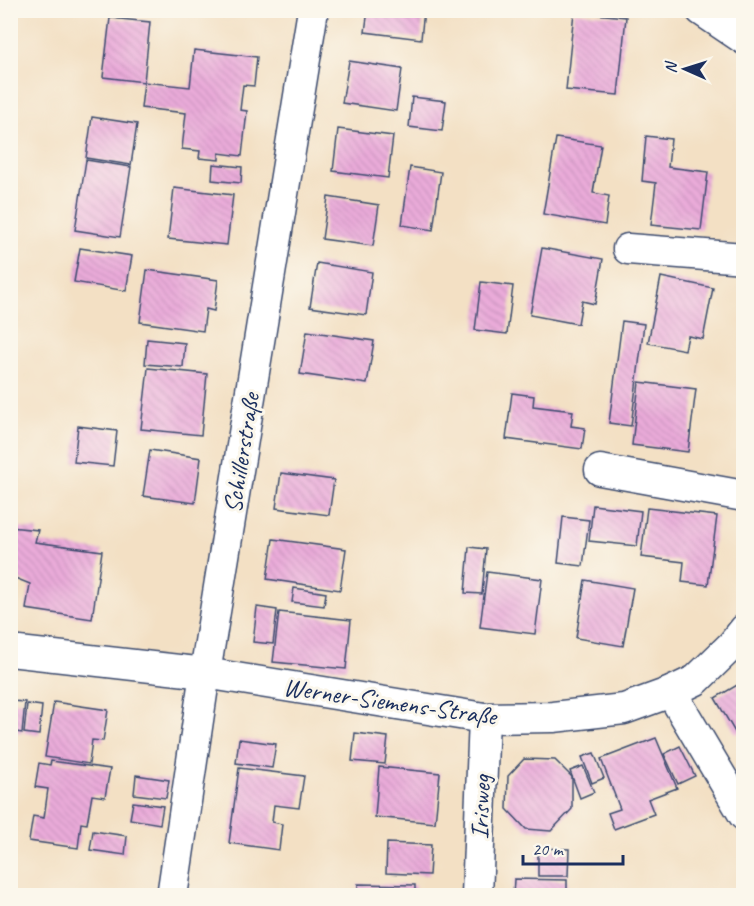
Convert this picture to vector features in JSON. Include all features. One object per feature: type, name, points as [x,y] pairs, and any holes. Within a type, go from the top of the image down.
[{"type":"street","name":"Schillerstraße","points":[[172,896],[313,10]]},
{"type":"street","points":[[701,10],[744,39]]},
{"type":"street","points":[[628,249],[744,258]]},
{"type":"street","points":[[600,470],[744,496]]},
{"type":"street","name":"Werner-Siemens-Straße","points":[[10,651],[206,674],[484,718],[553,717],[624,710],[671,692],[696,680],[744,630]]},
{"type":"street","points":[[671,692],[744,815]]},
{"type":"street","name":"Irisweg","points":[[477,896],[484,718]]},
{"type":"building","points":[[368,10],[424,10],[421,39],[365,32]]},
{"type":"building","points":[[574,12],[626,17],[618,95],[566,90]]},
{"type":"building","points":[[110,18],[150,22],[144,82],[103,77]]},
{"type":"building","points":[[194,50],[257,57],[254,86],[243,85],[240,110],[247,111],[242,156],[219,153],[219,160],[199,158],[200,151],[182,149],[186,113],[141,108],[144,82],[190,87]]},
{"type":"building","points":[[349,61],[402,69],[396,111],[342,103]]},
{"type":"building","points":[[412,97],[446,101],[442,131],[409,127]]},
{"type":"building","points":[[92,117],[137,124],[131,165],[86,158]]},
{"type":"building","points":[[338,129],[393,136],[388,178],[333,171]]},
{"type":"building","points":[[646,136],[671,139],[668,167],[708,172],[701,230],[651,225],[656,183],[642,181]]},
{"type":"building","points":[[556,138],[601,145],[593,193],[609,196],[605,225],[543,214]]},
{"type":"building","points":[[86,160],[131,167],[120,237],[75,230]]},
{"type":"building","points":[[213,164],[242,167],[241,183],[212,180]]},
{"type":"building","points":[[410,167],[441,172],[433,230],[402,225]]},
{"type":"building","points":[[174,188],[233,195],[227,245],[168,239]]},
{"type":"building","points":[[328,197],[379,205],[373,246],[322,239]]},
{"type":"building","points":[[80,248],[132,256],[126,291],[74,282]]},
{"type":"building","points":[[542,248],[603,259],[595,304],[582,301],[578,324],[530,315]]},
{"type":"building","points":[[317,263],[372,272],[366,315],[310,307]]},
{"type":"building","points":[[147,270],[218,280],[214,311],[206,309],[203,331],[140,322]]},
{"type":"building","points":[[661,277],[713,288],[703,339],[688,336],[685,350],[648,343]]},
{"type":"building","points":[[481,282],[513,286],[507,334],[475,330]]},
{"type":"building","points":[[622,321],[644,324],[631,426],[609,423]]},
{"type":"building","points":[[307,331],[374,341],[367,384],[300,374]]},
{"type":"building","points":[[147,339],[185,343],[183,367],[145,364]]},
{"type":"building","points":[[148,368],[207,374],[201,435],[141,429]]},
{"type":"building","points":[[639,382],[696,389],[688,452],[632,445]]},
{"type":"building","points":[[512,393],[534,396],[533,406],[573,411],[571,426],[585,428],[582,449],[506,439]]},
{"type":"building","points":[[78,426],[117,431],[113,466],[74,462]]},
{"type":"building","points":[[150,450],[201,458],[195,503],[143,496]]},
{"type":"building","points":[[281,473],[334,480],[329,515],[276,508]]},
{"type":"building","points":[[593,505],[641,511],[637,546],[589,541]]},
{"type":"building","points":[[647,508],[717,516],[708,585],[682,582],[684,562],[641,557]]},
{"type":"building","points":[[563,517],[589,520],[583,566],[558,563]]},
{"type":"building","points":[[10,527],[38,530],[35,542],[102,551],[92,619],[26,609],[30,584],[10,576]]},
{"type":"building","points":[[273,539],[346,549],[340,590],[267,579]]},
{"type":"building","points":[[469,547],[486,549],[482,594],[465,593]]},
{"type":"building","points":[[487,572],[542,579],[535,634],[480,627]]},
{"type":"building","points":[[585,580],[633,588],[623,646],[576,638]]},
{"type":"building","points":[[294,588],[326,593],[324,606],[292,602]]},
{"type":"building","points":[[257,607],[277,610],[273,644],[253,642]]},
{"type":"building","points":[[279,612],[351,620],[346,669],[273,662]]},
{"type":"building","points":[[744,681],[744,730],[736,734],[715,698]]},
{"type":"building","points":[[11,701],[25,702],[22,733],[10,731]]},
{"type":"building","points":[[54,702],[108,710],[103,741],[92,740],[89,764],[45,757]]},
{"type":"building","points":[[27,704],[42,706],[39,735],[24,733]]},
{"type":"building","points":[[355,733],[388,737],[385,764],[352,761]]},
{"type":"building","points":[[656,738],[677,788],[648,799],[654,814],[614,829],[608,813],[620,809],[601,759]]},
{"type":"building","points":[[239,739],[276,744],[272,768],[236,763]]},
{"type":"building","points":[[680,746],[695,776],[678,784],[664,754]]},
{"type":"building","points":[[594,753],[604,778],[592,783],[582,757]]},
{"type":"building","points":[[524,759],[555,760],[572,777],[572,809],[551,831],[526,829],[507,809],[508,776]]},
{"type":"building","points":[[51,761],[110,769],[105,797],[92,795],[87,824],[81,823],[78,848],[29,841],[33,816],[44,818],[48,789],[35,787],[39,763],[50,765]]},
{"type":"building","points":[[583,766],[594,792],[580,798],[570,771]]},
{"type":"building","points":[[379,767],[440,773],[435,823],[375,817]]},
{"type":"building","points":[[239,768],[304,776],[299,808],[274,805],[272,822],[282,824],[279,850],[229,843]]},
{"type":"building","points":[[136,775],[169,780],[166,798],[134,794]]},
{"type":"building","points":[[133,802],[163,806],[160,824],[130,819]]},
{"type":"building","points":[[93,831],[127,836],[125,855],[90,850]]},
{"type":"building","points":[[387,843],[431,845],[429,875],[386,873]]},
{"type":"building","points":[[538,848],[569,849],[568,876],[538,876]]},
{"type":"building","points":[[514,879],[567,880],[567,896],[513,896]]},
{"type":"building","points":[[358,884],[415,885],[415,896],[358,896]]}]
